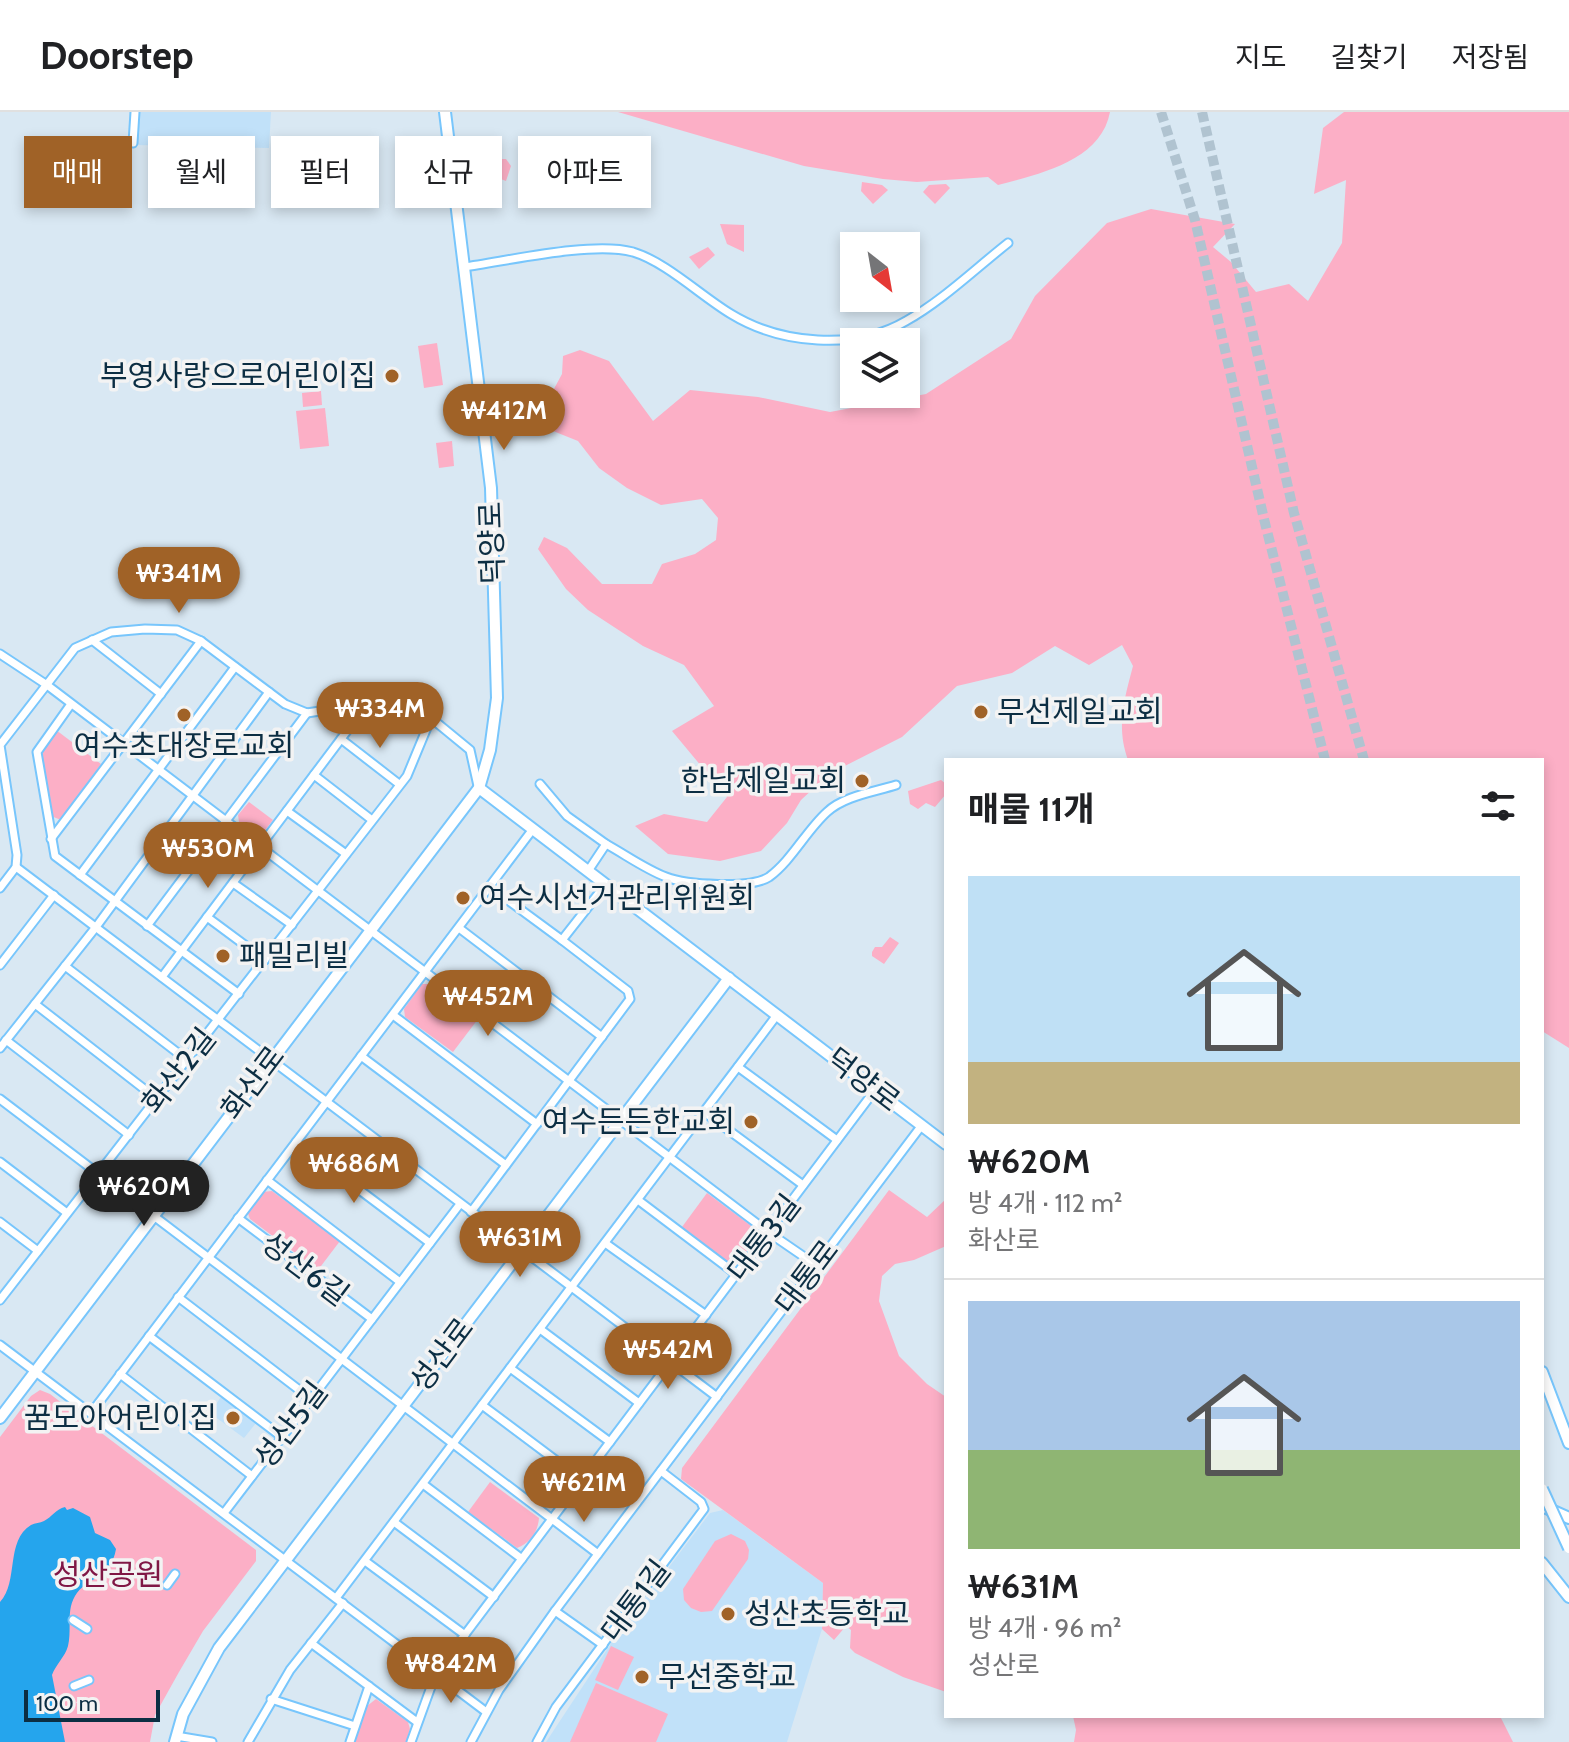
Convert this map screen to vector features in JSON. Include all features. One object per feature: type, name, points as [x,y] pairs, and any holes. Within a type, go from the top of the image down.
[{"type":"street","points":[[133,143],[135,112]]},
{"type":"street","name":"덕양로","points":[[445,112],[491,488],[497,698],[490,750],[479,788],[944,1142]]},
{"type":"street","points":[[464,267],[577,251],[621,250],[654,262],[750,325],[792,337],[847,339],[883,331],[908,321],[1008,243]]},
{"type":"street","points":[[0,888],[16,867],[16,841],[0,745],[70,652],[111,632],[177,630],[201,641],[285,704],[307,713],[390,700],[406,702],[470,750],[479,788]]},
{"type":"street","points":[[92,640],[161,694]]},
{"type":"street","points":[[51,839],[201,641]]},
{"type":"street","points":[[0,654],[47,685],[768,1232],[816,1265]]},
{"type":"street","points":[[80,875],[235,667]]},
{"type":"street","points":[[0,1048],[96,927],[269,692]]},
{"type":"street","points":[[162,977],[368,703]]},
{"type":"street","points":[[71,704],[37,752],[55,856],[239,994]]},
{"type":"street","points":[[147,926],[307,713]]},
{"type":"street","name":"화산2길","points":[[0,1300],[399,784],[412,766],[431,718]]},
{"type":"street","points":[[341,739],[399,784]]},
{"type":"street","points":[[314,775],[372,820]]},
{"type":"street","points":[[540,784],[567,816],[606,844],[664,876],[675,880],[722,884],[753,883],[767,878],[828,811],[842,802],[896,785]]},
{"type":"street","name":"화산로","points":[[0,1418],[479,788]]},
{"type":"street","points":[[287,811],[346,854]]},
{"type":"street","name":"성산6길","points":[[91,1413],[533,829]]},
{"type":"street","points":[[588,871],[606,844]]},
{"type":"street","points":[[16,867],[717,1397]]},
{"type":"street","points":[[233,883],[292,925]]},
{"type":"street","points":[[562,940],[606,884]]},
{"type":"street","points":[[471,1212],[631,995],[490,887]]},
{"type":"street","points":[[0,965],[54,895]]},
{"type":"street","points":[[207,917],[265,960]]},
{"type":"street","points":[[459,928],[602,1037]]},
{"type":"street","points":[[65,966],[187,1060]]},
{"type":"street","name":"성산로","points":[[175,1739],[183,1714],[207,1666],[729,978]]},
{"type":"street","points":[[35,1004],[157,1099]]},
{"type":"street","points":[[393,1015],[537,1124]]},
{"type":"street","points":[[248,1742],[271,1699],[365,1561],[777,1015]]},
{"type":"street","points":[[6,1040],[129,1135]]},
{"type":"street","points":[[361,1056],[506,1165]]},
{"type":"street","points":[[738,1067],[837,1140]]},
{"type":"street","name":"대통3길","points":[[411,1742],[436,1673],[875,1090]]},
{"type":"street","points":[[0,1099],[209,1257]]},
{"type":"street","points":[[704,1112],[803,1185]]},
{"type":"street","name":"대통로","points":[[471,1742],[485,1711],[555,1611],[922,1125]]},
{"type":"street","points":[[296,1142],[430,1243]]},
{"type":"street","points":[[0,1162],[67,1213]]},
{"type":"street","name":"성산6길","points":[[267,1180],[400,1282]]},
{"type":"street","points":[[638,1200],[736,1274]]},
{"type":"street","name":"성산5길","points":[[224,1513],[460,1204]]},
{"type":"street","name":"성산6길","points":[[238,1218],[372,1319]]},
{"type":"street","points":[[0,1222],[38,1251]]},
{"type":"street","points":[[605,1243],[706,1315]]},
{"type":"street","name":"성산6길","points":[[209,1257],[598,1554]]},
{"type":"street","points":[[0,1283],[8,1289]]},
{"type":"street","points":[[178,1297],[311,1399]]},
{"type":"street","points":[[540,1329],[639,1403]]},
{"type":"street","points":[[149,1336],[282,1437]]},
{"type":"street","points":[[0,1345],[485,1711]]},
{"type":"street","points":[[510,1368],[610,1442]]},
{"type":"street","points":[[120,1374],[252,1476]]},
{"type":"street","points":[[1544,1377],[1569,1443]]},
{"type":"street","points":[[482,1405],[582,1480]]},
{"type":"street","name":"대통1길","points":[[537,1742],[556,1707],[704,1509],[701,1502],[661,1471]]},
{"type":"street","points":[[423,1484],[522,1559]]},
{"type":"street","points":[[1544,1493],[1569,1548]]},
{"type":"street","points":[[1544,1507],[1569,1518]]},
{"type":"street","points":[[394,1522],[494,1597]]},
{"type":"street","points":[[365,1561],[465,1635]]},
{"type":"street","points":[[1544,1566],[1569,1597]]},
{"type":"street","points":[[167,1585],[175,1574]]},
{"type":"street","points":[[555,1611],[603,1645]]},
{"type":"street","points":[[73,1620],[87,1629]]},
{"type":"street","points":[[311,1643],[417,1722]]},
{"type":"street","points":[[74,1686],[89,1680]]},
{"type":"street","points":[[350,1742],[369,1686]]},
{"type":"street","points":[[271,1699],[355,1726]]},
{"type":"street","points":[[175,1739],[212,1742]]},
{"type":"shaded area","points":[[138,112],[271,112],[269,148],[255,148],[255,136],[148,136],[148,145],[136,145]]},
{"type":"shaded area","name":"꿈모아어린이집","points":[[221,1397],[256,1423],[244,1438],[210,1413]]},
{"type":"shaded area","name":"성산초등학교","points":[[723,1510],[823,1583],[822,1629],[787,1742],[546,1742],[612,1642],[710,1513]]},
{"type":"green space","points":[[618,112],[1110,112],[1104,129],[1081,154],[1049,170],[998,185],[988,177],[917,182],[804,166]]},
{"type":"green space","points":[[1344,112],[1569,112],[1569,1048],[1544,1032],[1544,758],[1127,758],[1122,725],[1133,666],[1122,645],[1089,665],[1055,646],[1012,673],[957,686],[902,737],[829,774],[801,800],[787,823],[761,851],[720,861],[668,854],[635,826],[664,814],[707,822],[727,797],[672,731],[714,706],[684,665],[643,646],[588,610],[566,589],[538,549],[544,537],[567,548],[602,584],[652,584],[662,564],[695,554],[716,540],[718,518],[702,499],[661,505],[627,488],[599,468],[578,441],[553,431],[542,411],[562,374],[563,356],[580,350],[609,361],[653,421],[690,390],[758,397],[830,412],[851,408],[920,408],[920,395],[1011,339],[1035,296],[1107,223],[1151,209],[1235,224],[1213,247],[1231,262],[1256,292],[1289,284],[1308,301],[1342,243],[1346,180],[1314,194],[1323,128]]},
{"type":"green space","points":[[502,159],[506,159],[511,166],[506,181],[502,180]]},
{"type":"green space","points":[[862,182],[882,185],[888,190],[873,204],[861,191]]},
{"type":"green space","points":[[946,184],[950,188],[935,204],[923,192],[929,185]]},
{"type":"green space","points":[[720,224],[744,225],[744,252],[727,244]]},
{"type":"green space","points":[[708,247],[715,255],[699,269],[689,257]]},
{"type":"green space","points":[[437,343],[443,385],[424,388],[418,346]]},
{"type":"green space","points":[[321,391],[322,405],[303,407],[302,393]]},
{"type":"green space","points":[[325,408],[329,446],[300,449],[296,411]]},
{"type":"green space","points":[[452,441],[454,466],[439,468],[436,443]]},
{"type":"green space","points":[[56,730],[101,764],[61,820],[51,816],[42,755]]},
{"type":"green space","points":[[941,780],[944,782],[944,796],[935,807],[926,803],[918,809],[910,804],[908,791]]},
{"type":"green space","points":[[249,802],[273,820],[258,836],[239,822],[238,815]]},
{"type":"green space","points":[[890,937],[899,943],[884,964],[872,956],[872,952],[875,947],[882,947]]},
{"type":"green space","points":[[422,984],[430,984],[478,1019],[453,1052],[405,1017],[404,1009]]},
{"type":"green space","points":[[889,1190],[927,1217],[944,1201],[944,1247],[914,1260],[895,1264],[882,1276],[879,1301],[899,1356],[927,1384],[944,1396],[944,1691],[903,1677],[855,1653],[850,1648],[851,1630],[846,1626],[834,1640],[822,1629],[823,1583],[681,1479],[682,1468]]},
{"type":"green space","points":[[272,1191],[340,1241],[318,1270],[250,1219],[247,1211],[262,1192]]},
{"type":"green space","points":[[707,1193],[758,1231],[760,1238],[740,1264],[732,1265],[682,1227]]},
{"type":"green space","name":"성산공원","points":[[40,1390],[50,1394],[256,1550],[256,1561],[203,1631],[155,1715],[150,1742],[0,1742],[0,1437],[31,1396]]},
{"type":"green space","points":[[490,1482],[539,1518],[532,1536],[517,1548],[468,1512]]},
{"type":"green space","points":[[731,1534],[745,1541],[749,1550],[748,1559],[712,1611],[701,1612],[691,1608],[684,1600],[683,1589],[715,1541]]},
{"type":"green space","points":[[611,1646],[634,1657],[618,1690],[595,1680]]},
{"type":"green space","points":[[596,1683],[668,1714],[656,1742],[570,1742]]},
{"type":"green space","points":[[376,1699],[408,1722],[410,1729],[406,1742],[355,1742],[367,1706]]},
{"type":"green space","points":[[1073,1718],[1501,1718],[1513,1742],[1074,1742]]},
{"type":"water","points":[[65,1507],[90,1517],[95,1533],[110,1540],[116,1549],[104,1572],[75,1596],[68,1646],[52,1675],[65,1742],[0,1742],[0,1602],[6,1594],[15,1551],[23,1532]]},
{"type":"tunnel","points":[[1161,112],[1195,220],[1264,519],[1324,758]]},
{"type":"tunnel","points":[[1202,112],[1294,513],[1363,758]]},
{"type":"place","name":"부영사랑으로어린이집","points":[[392,376]]},
{"type":"place","name":"무선제일교회","points":[[981,712]]},
{"type":"place","name":"여수초대장로교회","points":[[184,715]]},
{"type":"place","name":"한남제일교회","points":[[862,781]]},
{"type":"place","name":"여수시선거관리위원회","points":[[463,898]]},
{"type":"place","name":"패밀리빌","points":[[223,956]]},
{"type":"place","name":"여수든든한교회","points":[[751,1122]]},
{"type":"place","name":"꿈모아어린이집","points":[[233,1418]]},
{"type":"place","name":"성산초등학교","points":[[728,1614]]},
{"type":"place","name":"무선중학교","points":[[642,1677]]}]
